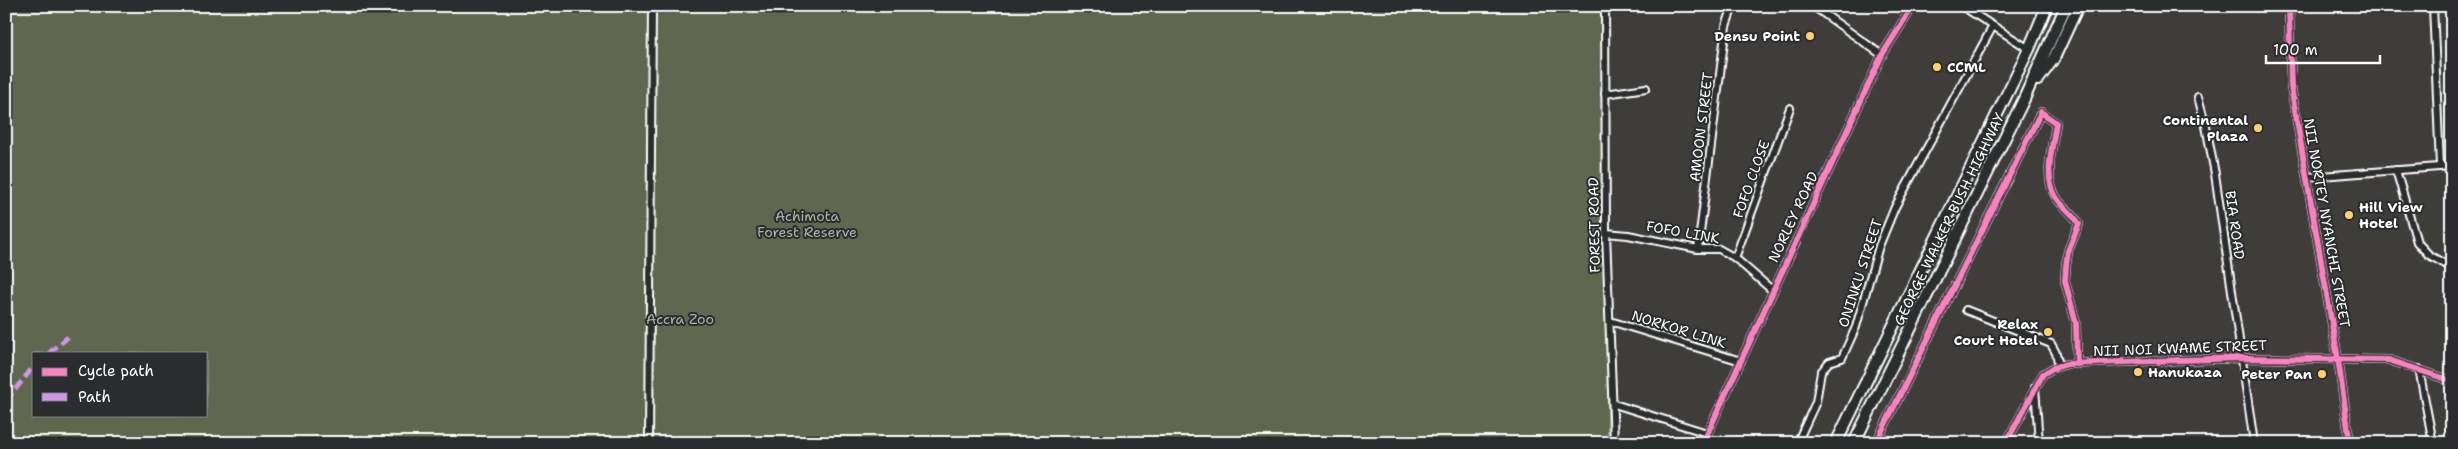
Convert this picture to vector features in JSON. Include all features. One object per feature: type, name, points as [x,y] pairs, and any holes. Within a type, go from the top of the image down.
[{"type":"highway","name":"GEORGE WALKER BUSH HIGHWAY","points":[[1836,443],[2028,49],[2047,6]]},
{"type":"highway","name":"GEORGE WALKER BUSH HIGHWAY","points":[[1854,443],[2024,99],[2066,6]]},
{"type":"highway","points":[[2024,99],[2054,58],[2078,6]]},
{"type":"street","points":[[649,443],[652,6]]},
{"type":"street","name":"FOREST ROAD","points":[[1605,6],[1606,233],[1614,443]]},
{"type":"street","points":[[1813,6],[1882,55]]},
{"type":"street","name":"NORLEY ROAD","points":[[1702,443],[1882,55],[1914,6]]},
{"type":"street","points":[[1962,6],[2028,49]]},
{"type":"street","name":"NII NORTEY NYANCHI STREET","points":[[2289,6],[2291,87],[2338,359],[2350,443]]},
{"type":"street","points":[[2433,6],[2440,166]]},
{"type":"street","name":"AMOON STREET","points":[[1698,249],[1726,26],[1734,8]]},
{"type":"street","name":"ONINKU STREET","points":[[1797,443],[1816,402],[1821,372],[1829,362],[1842,358],[1856,327],[1879,246],[1895,207],[1993,26]]},
{"type":"street","points":[[1605,94],[1646,88]]},
{"type":"street","name":"BIA ROAD","points":[[2198,97],[2206,126],[2216,182],[2254,443]]},
{"type":"street","name":"FOFO CLOSE","points":[[1735,258],[1790,108]]},
{"type":"street","points":[[1876,443],[2041,112],[2056,123],[2050,168],[2051,184],[2056,197],[2079,224],[2068,251],[2065,281],[2076,323],[2077,364]]},
{"type":"street","points":[[2307,177],[2452,166]]},
{"type":"street","points":[[2396,170],[2417,242],[2429,255],[2452,268]]},
{"type":"street","name":"FOFO LINK","points":[[1606,233],[1628,235],[1698,249],[1719,248],[1735,258],[1773,291]]},
{"type":"street","points":[[1966,310],[2051,344],[2056,353],[2058,366],[2043,374],[2006,443]]},
{"type":"street","name":"NORKOR LINK","points":[[1610,321],[1741,361]]},
{"type":"street","name":"NII NOI KWAME STREET","points":[[2058,366],[2241,358],[2389,360],[2452,381]]},
{"type":"street","points":[[2419,370],[2433,443]]},
{"type":"street","points":[[2035,386],[2039,443]]},
{"type":"street","points":[[1614,404],[1707,433]]},
{"type":"green space","name":"Achimota Forest Reserve","points":[[6,6],[1603,6],[1608,443],[6,443]]},
{"type":"marked path","points":[[50,352],[69,336]]},
{"type":"marked path","points":[[6,401],[32,368]]},
{"type":"marked path","points":[[6,437],[10,443]]},
{"type":"cycle path","points":[[1703,443],[1882,55],[1913,6]]},
{"type":"cycle path","points":[[2289,6],[2291,87],[2338,359],[2350,443]]},
{"type":"cycle path","points":[[1876,443],[2041,112],[2056,123],[2049,171],[2052,189],[2058,201],[2079,224],[2068,251],[2065,281],[2076,323],[2077,364]]},
{"type":"cycle path","points":[[2006,443],[2043,374],[2053,368],[2067,364],[2241,358],[2389,360],[2452,381]]},
{"type":"place","name":"Densu Point","points":[[1810,36]]},
{"type":"place","name":"CCML","points":[[1937,67]]},
{"type":"place","name":"Continental Plaza","points":[[2258,128]]},
{"type":"place","name":"Hill View Hotel","points":[[2349,215]]},
{"type":"place","name":"Relax Court Hotel","points":[[2048,332]]},
{"type":"place","name":"Hanukaza","points":[[2138,372]]},
{"type":"place","name":"Peter Pan","points":[[2322,374]]},
{"type":"park label","name":"Accra Zoo","points":[[680,319]]}]
